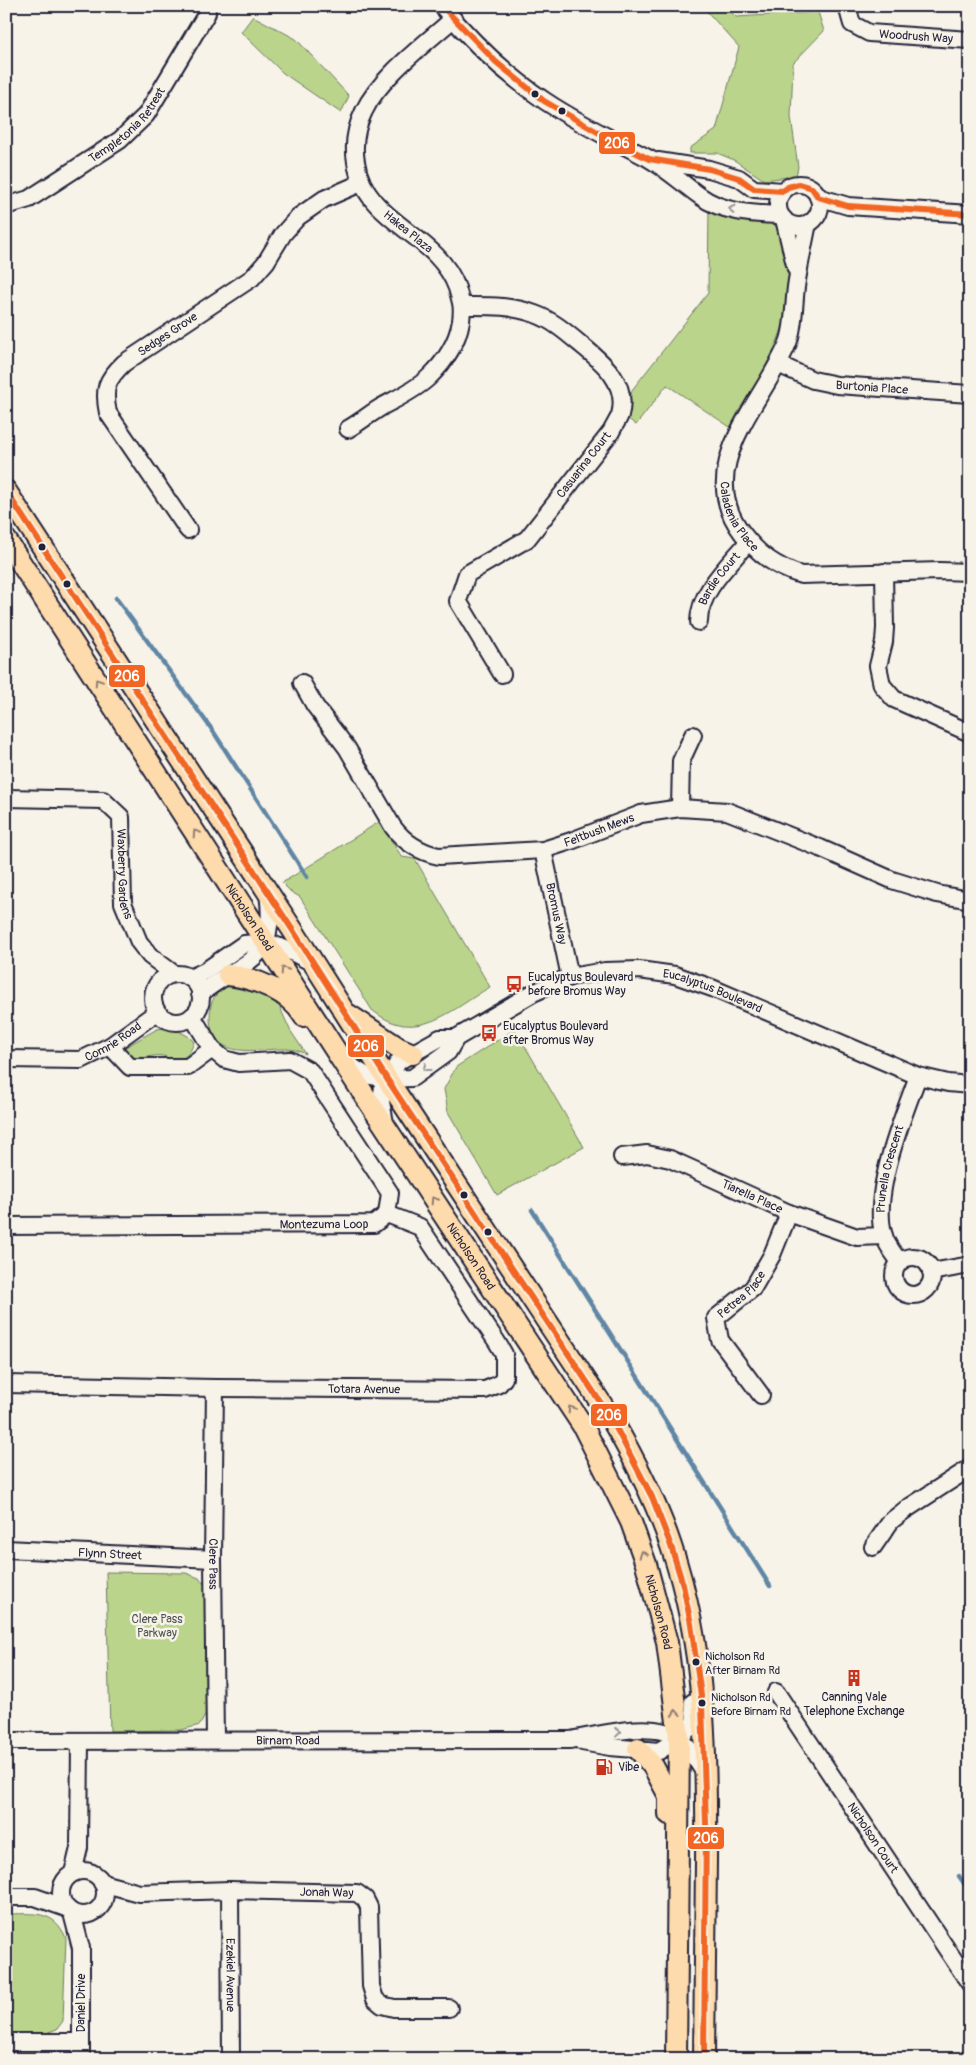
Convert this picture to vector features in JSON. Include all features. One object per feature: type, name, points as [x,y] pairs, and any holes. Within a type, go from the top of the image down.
[{"type":"main road","points":[[6,490],[387,1079],[612,1420],[634,1458],[662,1520],[682,1584],[698,1661],[707,1776],[704,2059]]},
{"type":"main road","name":"Nicholson Road","points":[[6,540],[386,1128],[583,1426],[620,1496],[646,1564],[667,1642],[678,1738],[676,2059]]},
{"type":"main road","points":[[228,975],[255,980],[275,990],[299,1008],[315,1034],[340,1056]]},
{"type":"main road","points":[[343,1011],[399,1048],[413,1054]]},
{"type":"main road","points":[[638,1749],[653,1766],[669,1796],[668,2002],[676,2022]]},
{"type":"street","name":"Templetonia Retreat","points":[[6,206],[29,199],[82,165],[120,140],[146,115],[208,13],[206,6]]},
{"type":"street","name":"Woodrush Way","points":[[847,6],[852,24],[868,33],[970,40]]},
{"type":"street","points":[[447,13],[496,62],[544,101],[613,141],[649,159],[671,173],[702,198],[729,209],[782,217],[793,225],[801,225],[848,206]]},
{"type":"street","name":"Hakea Plaza","points":[[447,13],[372,96],[356,130],[354,150],[361,183],[372,200],[386,216],[429,248],[451,273],[463,306]]},
{"type":"street","points":[[649,159],[709,169],[739,178],[754,189],[783,191]]},
{"type":"street","name":"Sedges Grove","points":[[188,530],[108,413],[105,398],[106,388],[112,374],[124,363],[252,278],[266,262],[283,234],[298,217],[324,199],[361,183]]},
{"type":"street","points":[[782,217],[778,205],[783,191],[788,186],[799,184],[812,188],[818,197],[820,205],[812,220]]},
{"type":"street","points":[[818,197],[848,206],[970,214]]},
{"type":"street","name":"Caladenia Place","points":[[782,217],[798,276]]},
{"type":"street","name":"Caladenia Place","points":[[812,220],[798,276],[789,341],[778,364],[738,431],[729,455],[726,494],[729,506],[748,542],[771,562],[801,575],[884,572],[970,572]]},
{"type":"street","points":[[348,429],[427,380],[448,357],[458,334],[463,306]]},
{"type":"street","name":"Casuarina Court","points":[[463,306],[504,306],[535,314],[559,326],[605,364],[617,381],[621,398],[620,415],[611,432],[527,539],[467,574],[458,602],[502,674]]},
{"type":"street","name":"Burtonia Place","points":[[778,364],[813,380],[837,385],[970,394]]},
{"type":"street","name":"Bardie Court","points":[[699,622],[699,613],[708,593],[748,542]]},
{"type":"street","points":[[884,572],[885,628],[884,642],[878,666],[882,685],[894,699],[970,733]]},
{"type":"street","name":"Feltbush Mews","points":[[302,683],[314,706],[347,748],[393,827],[412,846],[427,854],[439,856],[543,850],[641,814],[680,808],[727,811],[820,848],[892,880],[937,894],[970,900]]},
{"type":"street","points":[[680,808],[681,761],[693,735]]},
{"type":"street","name":"Waxberry Gardens","points":[[6,798],[103,800],[121,818],[123,903],[139,942],[150,956],[182,976]]},
{"type":"street","name":"Bromus Way","points":[[543,850],[570,977]]},
{"type":"street","points":[[200,994],[254,959],[266,942],[271,913],[268,894]]},
{"type":"street","points":[[182,976],[198,986],[200,994],[197,1010],[192,1016],[179,1021],[171,1021],[158,1012],[153,1000],[157,984],[166,976],[182,976],[205,971],[244,944],[266,942],[292,952],[314,964]]},
{"type":"street","name":"Waxberry Gardens","points":[[150,956],[157,984]]},
{"type":"street","name":"Eucalyptus Boulevard","points":[[340,1056],[365,1075],[387,1079],[412,1078],[448,1052],[456,1038],[533,993],[570,977],[605,971],[639,970],[675,975],[712,988],[918,1076],[948,1083],[970,1085]]},
{"type":"street","name":"Comrie Road","points":[[6,1059],[81,1060],[110,1046],[158,1012]]},
{"type":"street","points":[[192,1016],[212,1049],[224,1059],[239,1063],[290,1060],[301,1064],[310,1071],[390,1193],[387,1214]]},
{"type":"street","name":"Eucalyptus Boulevard","points":[[386,1128],[381,1102],[382,1086],[399,1061],[440,1038],[456,1038]]},
{"type":"street","points":[[110,1046],[130,1067],[188,1068],[212,1049]]},
{"type":"street","name":"Prunella Crescent","points":[[900,1262],[884,1236],[880,1218],[885,1179],[899,1129],[918,1076]]},
{"type":"street","name":"Tiarella Place","points":[[622,1157],[647,1154],[670,1159],[789,1213],[856,1237],[884,1236]]},
{"type":"street","name":"Petrea Place","points":[[761,1395],[720,1340],[716,1318],[753,1288],[772,1255],[789,1213]]},
{"type":"street","name":"Montezuma Loop","points":[[6,1226],[374,1224],[387,1214]]},
{"type":"street","name":"Totara Avenue","points":[[6,1384],[486,1390],[499,1384],[504,1378],[504,1354],[420,1227],[387,1214]]},
{"type":"street","points":[[910,1257],[926,1262],[931,1272],[931,1278],[926,1289],[916,1294],[899,1289],[894,1278],[894,1272],[900,1262],[910,1257]]},
{"type":"street","points":[[931,1272],[970,1265]]},
{"type":"street","name":"Clere Pass","points":[[215,1388],[213,1559],[215,1740]]},
{"type":"street","points":[[873,1548],[891,1521],[970,1468]]},
{"type":"street","name":"Flynn Street","points":[[6,1549],[213,1559]]},
{"type":"street","name":"Birnam Road","points":[[570,1740],[610,1747],[659,1751],[689,1730],[694,1719],[689,1665],[679,1614],[682,1584]]},
{"type":"street","name":"Nicholson Court","points":[[776,1692],[970,1984]]},
{"type":"street","name":"Birnam Road","points":[[6,1741],[570,1740],[656,1728],[678,1738],[707,1776]]},
{"type":"street","name":"Daniel Drive","points":[[80,1741],[79,1848],[75,1877],[61,1893],[62,1901],[69,1910],[81,1948],[81,2059]]},
{"type":"street","name":"Daniel Drive","points":[[75,1877],[96,1876],[102,1883],[104,1891],[81,1948]]},
{"type":"street","points":[[34,1897],[75,1877]]},
{"type":"street","name":"Jonah Way","points":[[102,1883],[139,1893],[230,1890],[348,1891],[357,1893],[365,1899],[369,1906],[371,1986],[375,1999],[382,2005],[394,2008],[449,2008]]},
{"type":"street","name":"Ezekiel Avenue","points":[[230,1890],[231,2059]]},
{"type":"street","name":"Jonah Way","points":[[98,1908],[139,1893]]},
{"type":"street","points":[[6,1897],[34,1897],[80,1915],[98,1908]]},
{"type":"street","points":[[6,2042],[81,2042]]},
{"type":"green space","points":[[702,6],[725,6],[736,17],[818,12],[824,31],[793,63],[791,117],[798,167],[796,176],[764,180],[734,160],[717,153],[690,153],[690,148],[716,130],[739,47]]},
{"type":"green space","points":[[253,16],[296,39],[349,96],[341,113],[283,73],[241,32]]},
{"type":"green space","points":[[709,208],[765,218],[773,223],[779,231],[785,248],[790,277],[789,300],[784,322],[766,366],[730,427],[667,385],[636,425],[626,417],[632,390],[708,293]]},
{"type":"green space","points":[[379,822],[402,857],[415,859],[490,987],[447,1014],[433,1021],[418,1025],[404,1025],[388,1020],[372,1010],[300,897],[291,892],[282,883]]},
{"type":"green space","points":[[248,984],[277,1001],[290,1030],[306,1054],[284,1049],[232,1049],[221,1044],[214,1035],[210,1020],[210,1010],[213,1001],[219,991],[226,987]]},
{"type":"green space","points":[[171,1027],[188,1036],[194,1042],[189,1053],[183,1058],[170,1059],[157,1056],[132,1060],[122,1049],[157,1029]]},
{"type":"green space","points":[[515,1029],[584,1147],[497,1195],[448,1112],[444,1089],[456,1067]]},
{"type":"green space","name":"Clere Pass Parkway","points":[[106,1572],[186,1573],[199,1578],[207,1588],[207,1712],[200,1725],[181,1730],[110,1731]]},
{"type":"green space","points":[[6,1914],[42,1915],[55,1922],[66,1938],[63,2021],[57,2029],[33,2036],[6,2036]]},
{"type":"waterway","points":[[116,598],[213,731],[307,877]]},
{"type":"waterway","points":[[532,1210],[770,1586]]},
{"type":"waterway","points":[[959,1876],[970,1892]]},
{"type":"transit line","name":"206","points":[[442,6],[496,62],[544,101],[613,141],[649,159],[709,169],[739,178],[754,189],[783,191],[788,187],[799,184],[812,188],[818,197],[848,206],[970,214]]},
{"type":"transit line","name":"206","points":[[6,491],[292,929],[387,1079],[612,1420],[652,1497],[671,1546],[683,1585],[691,1624],[702,1703],[706,1823],[704,2059]]},
{"type":"place","name":"Eucalyptus Boulevard before Bromus Way","points":[[514,984]]},
{"type":"place","name":"Eucalyptus Boulevard after Bromus Way","points":[[489,1033]]},
{"type":"place","name":"Nicholson Rd After Birnam Rd","points":[[696,1662]]},
{"type":"place","name":"Canning Vale Telephone Exchange","points":[[854,1678]]},
{"type":"place","name":"Nicholson Rd Before Birnam Rd","points":[[702,1703]]},
{"type":"place","name":"Vibe","points":[[604,1767]]}]
